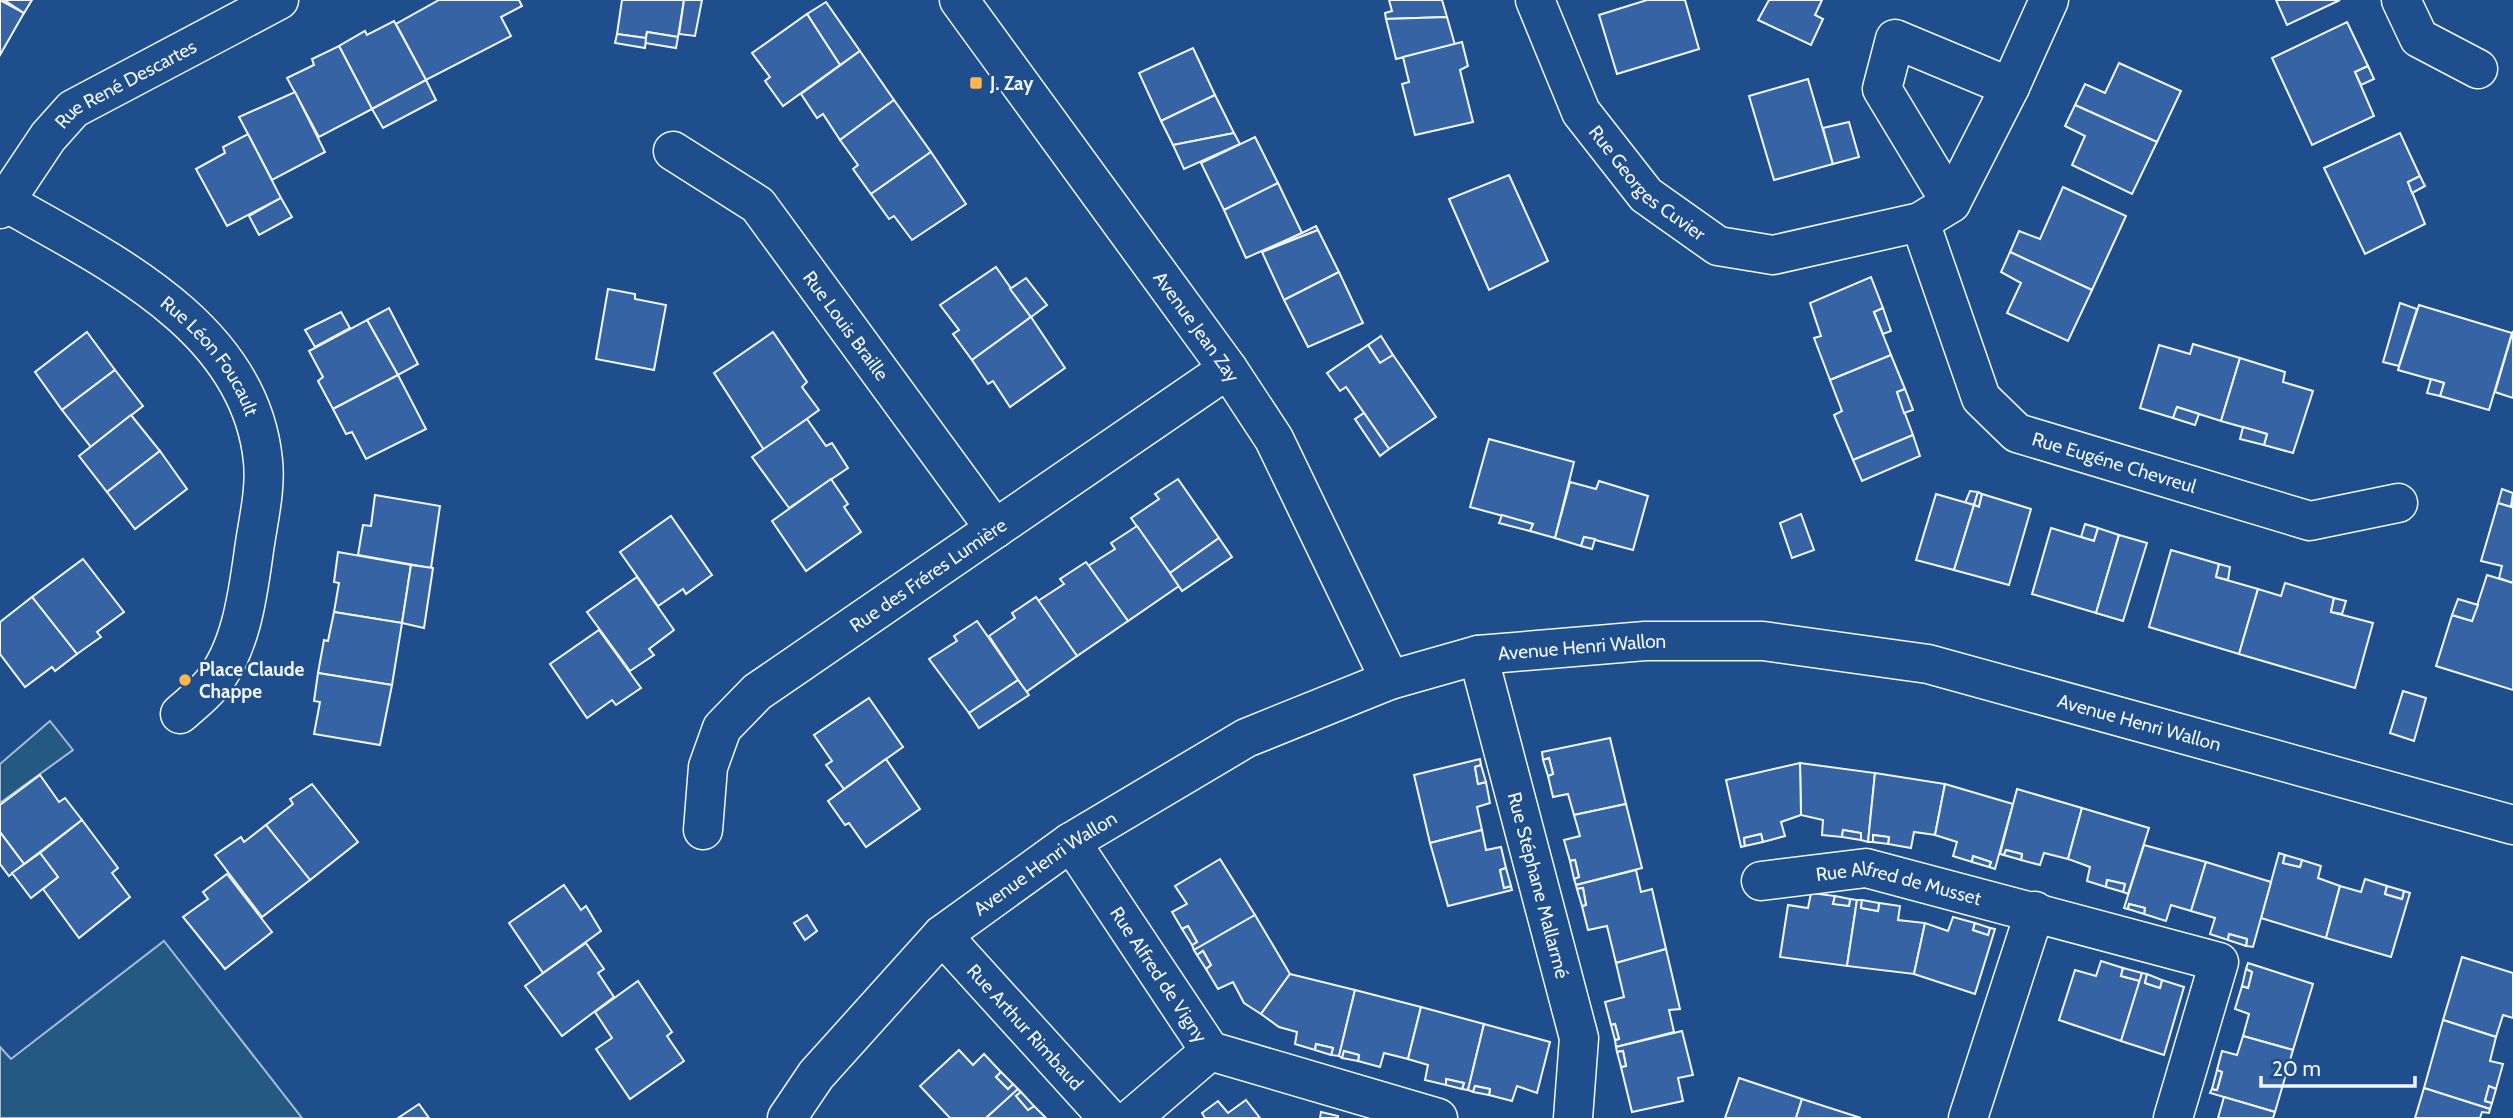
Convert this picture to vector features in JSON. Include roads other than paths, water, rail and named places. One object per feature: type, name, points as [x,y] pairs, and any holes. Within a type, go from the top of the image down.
[{"type":"street","name":"Rue René Descartes","points":[[1,203],[48,137],[73,109],[279,0]]},
{"type":"street","name":"Avenue Jean Zay","points":[[959,0],[1228,369],[1274,439],[1390,680]]},
{"type":"street","name":"Rue Georges Cuvier","points":[[1535,0],[1581,112],[1646,195],[1718,246],[1773,256],[1935,213]]},
{"type":"street","points":[[1935,213],[2010,87],[2049,0]]},
{"type":"street","points":[[2401,0],[2420,38],[2478,69]]},
{"type":"street","name":"Rue Eugéne Chevreul","points":[[2010,87],[1895,39],[1882,89],[1935,213],[1981,398],[2017,433],[2310,521],[2398,502]]},
{"type":"street","name":"Rue Louis Braille","points":[[673,151],[758,205],[995,529]]},
{"type":"street","name":"Rue Léon Foucault","points":[[1,203],[144,285],[196,325],[238,379],[256,427],[263,462],[262,496],[246,599],[233,648],[212,685],[180,714]]},
{"type":"street","name":"Rue des Fréres Lumière","points":[[703,830],[708,767],[722,728],[757,692],[1228,369]]},
{"type":"street","name":"Avenue Henri Wallon","points":[[786,1118],[816,1075],[942,935],[1070,842],[1246,738],[1390,680],[1479,655],[1645,641],[1763,640],[1928,664],[2507,816]]},
{"type":"street","name":"Rue Stéphane Mallarmé","points":[[1479,655],[1578,1038],[1573,1118]]},
{"type":"street","name":"Rue Alfred de Vigny","points":[[1070,842],[1210,1051],[1437,1118]]},
{"type":"street","name":"Rue Alfred de Musset","points":[[1761,881],[1866,868],[2219,962],[2173,1118]]},
{"type":"street","points":[[1968,1118],[2035,911]]},
{"type":"street","name":"Rue Arthur Rimbaud","points":[[942,935],[1108,1118]]},
{"type":"street","points":[[1132,1118],[1210,1051]]},
{"type":"place","name":"J. Zay","points":[[976,83]]},
{"type":"place","name":"Place Claude Chappe","points":[[185,680]]}]
